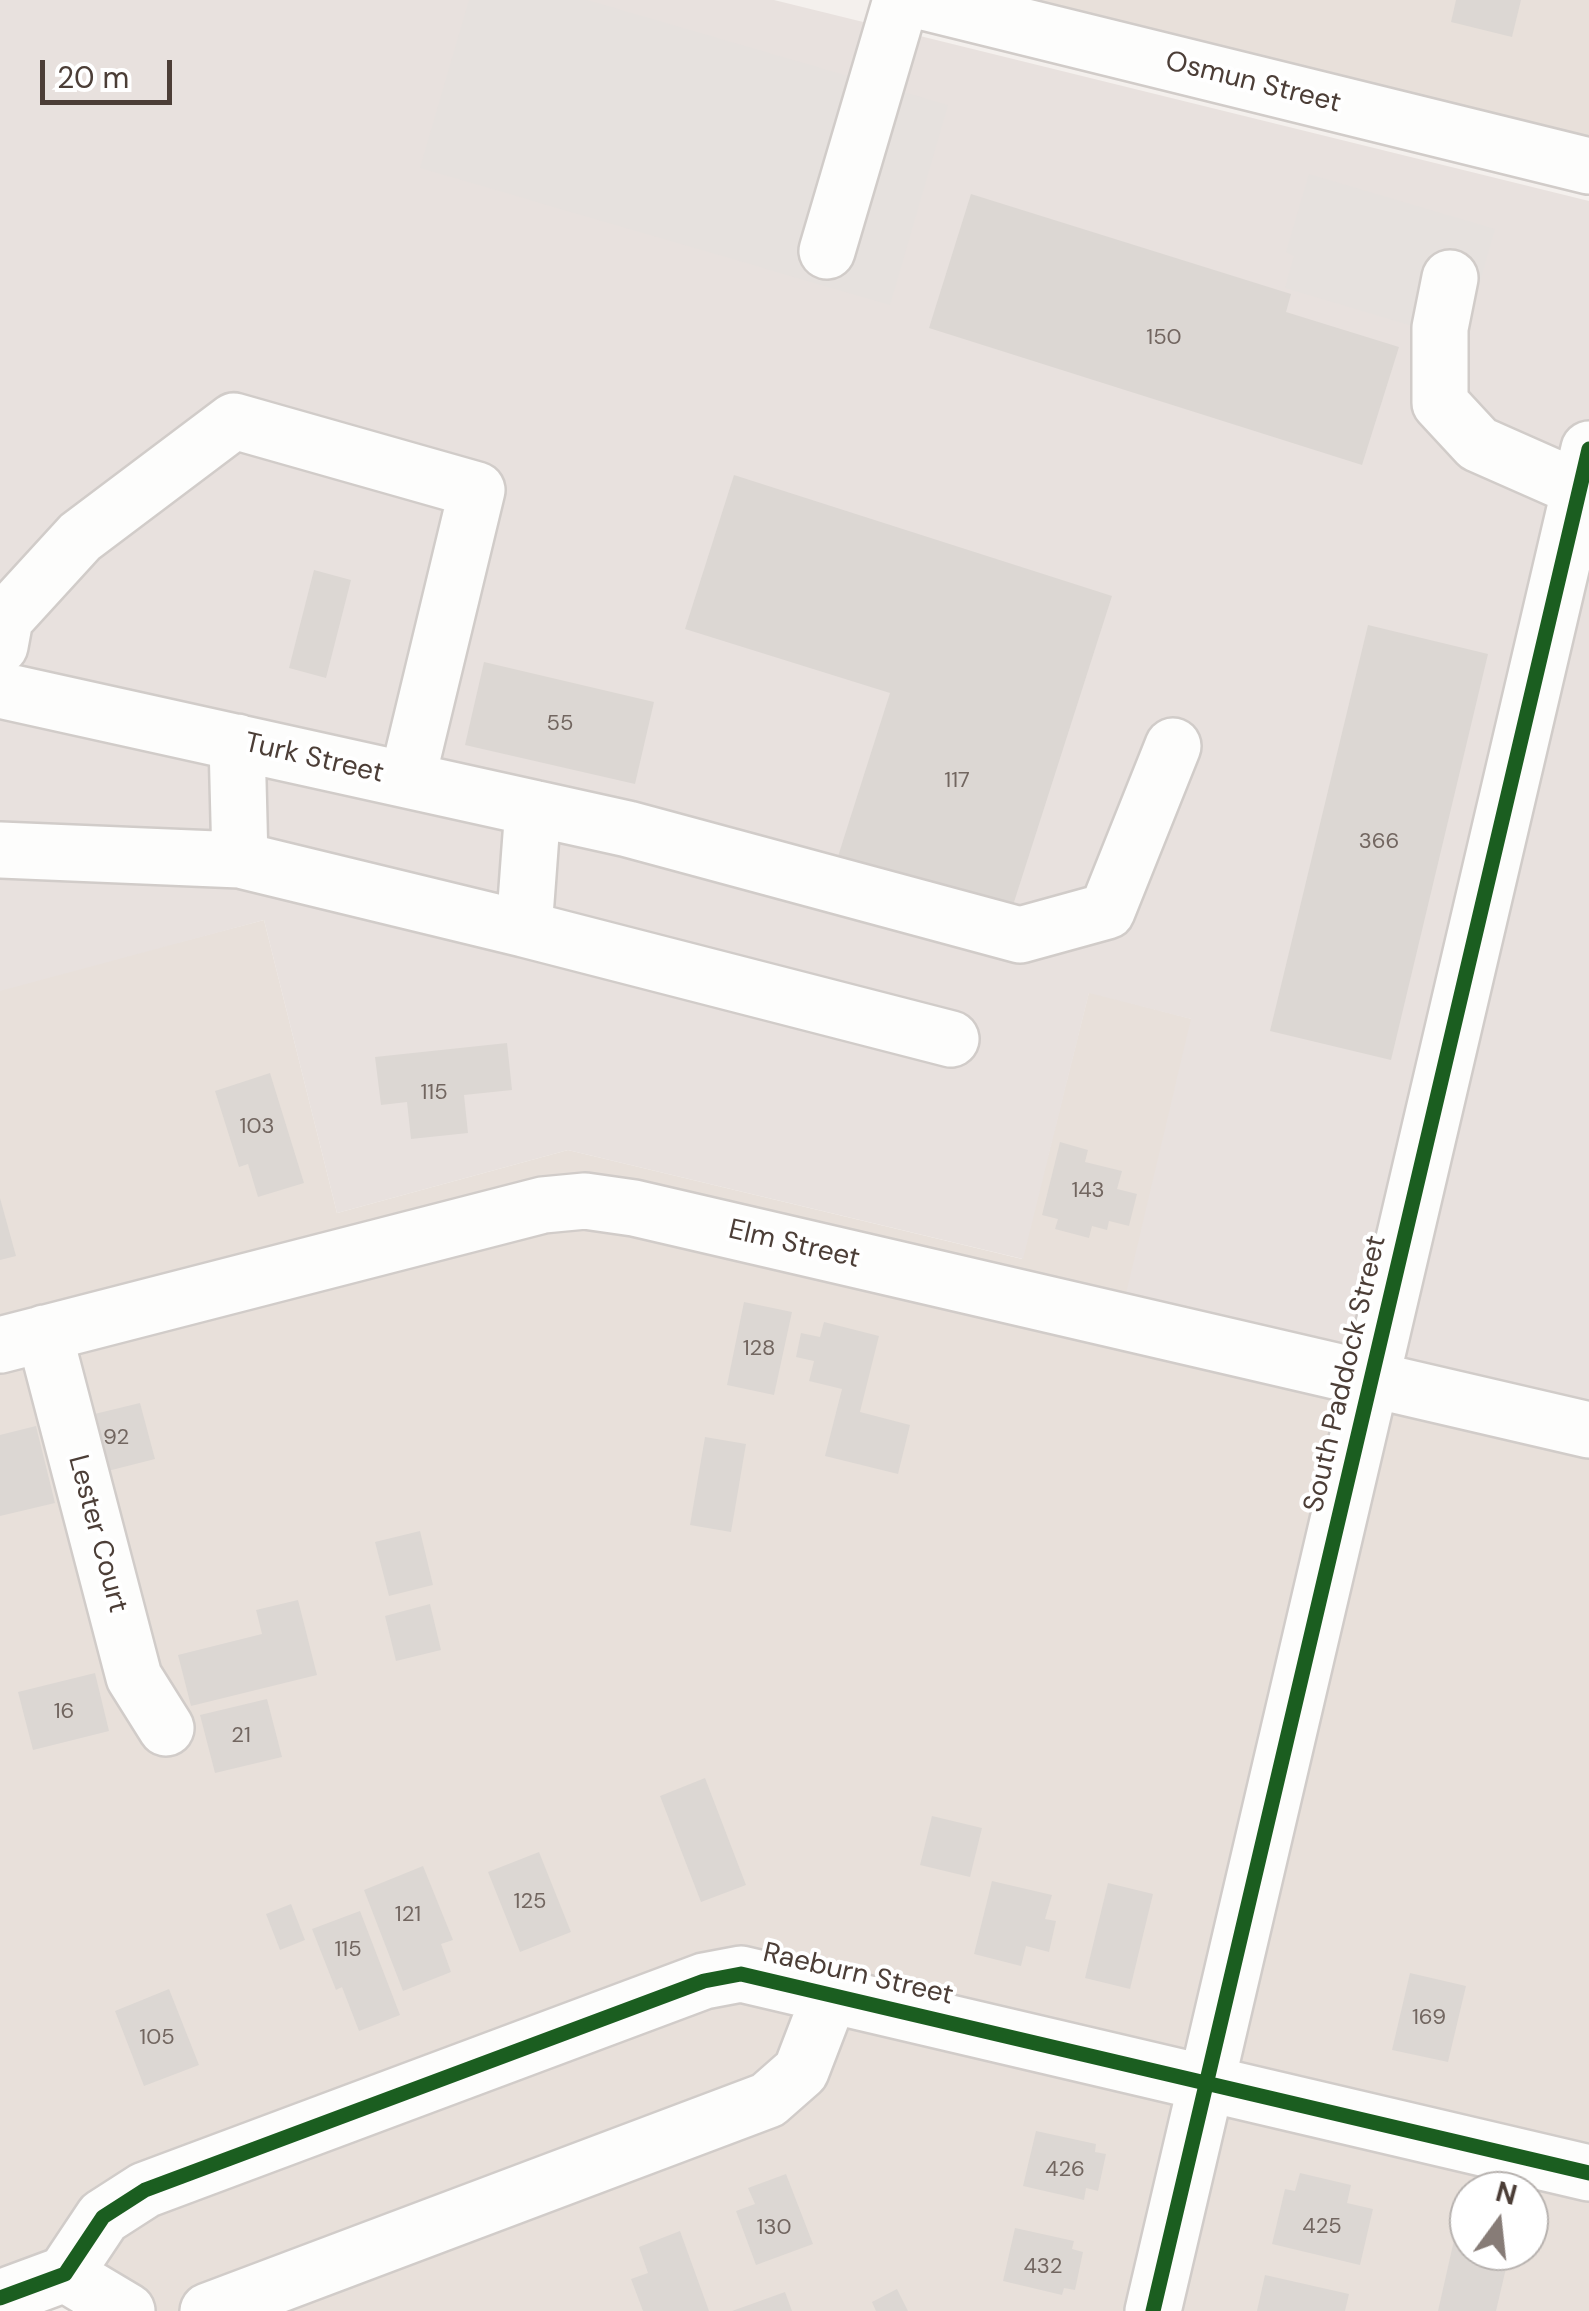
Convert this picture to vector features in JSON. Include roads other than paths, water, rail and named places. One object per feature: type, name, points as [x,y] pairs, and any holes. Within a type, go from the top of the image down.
[{"type":"street","points":[[827,251],[901,0]]},
{"type":"street","name":"Osmun Street","points":[[916,0],[1589,166]]},
{"type":"street","points":[[1450,278],[1440,328],[1440,403],[1478,444],[1584,469]]},
{"type":"street","points":[[0,646],[5,619],[80,537],[234,421],[477,490],[406,780]]},
{"type":"street","name":"South Paddock Street","points":[[1153,2311],[1584,469]]},
{"type":"street","name":"Turk Street","points":[[0,690],[628,828],[1020,935],[1108,910],[1173,746]]},
{"type":"street","points":[[237,742],[240,860]]},
{"type":"street","points":[[524,929],[533,808]]},
{"type":"street","points":[[0,850],[240,860],[951,1039]]},
{"type":"street","name":"Elm Street","points":[[22,1339],[543,1205],[585,1201],[634,1208],[1589,1430]]},
{"type":"street","name":"Lester Court","points":[[22,1339],[134,1677],[166,1728]]},
{"type":"street","name":"Raeburn Street","points":[[65,2274],[103,2217],[145,2190],[704,1980],[756,1976],[1589,2172]]},
{"type":"street","name":"Raeburn Street","points":[[208,2311],[768,2100],[801,2072],[831,1993]]},
{"type":"street","points":[[0,2298],[65,2274],[127,2311]]}]
